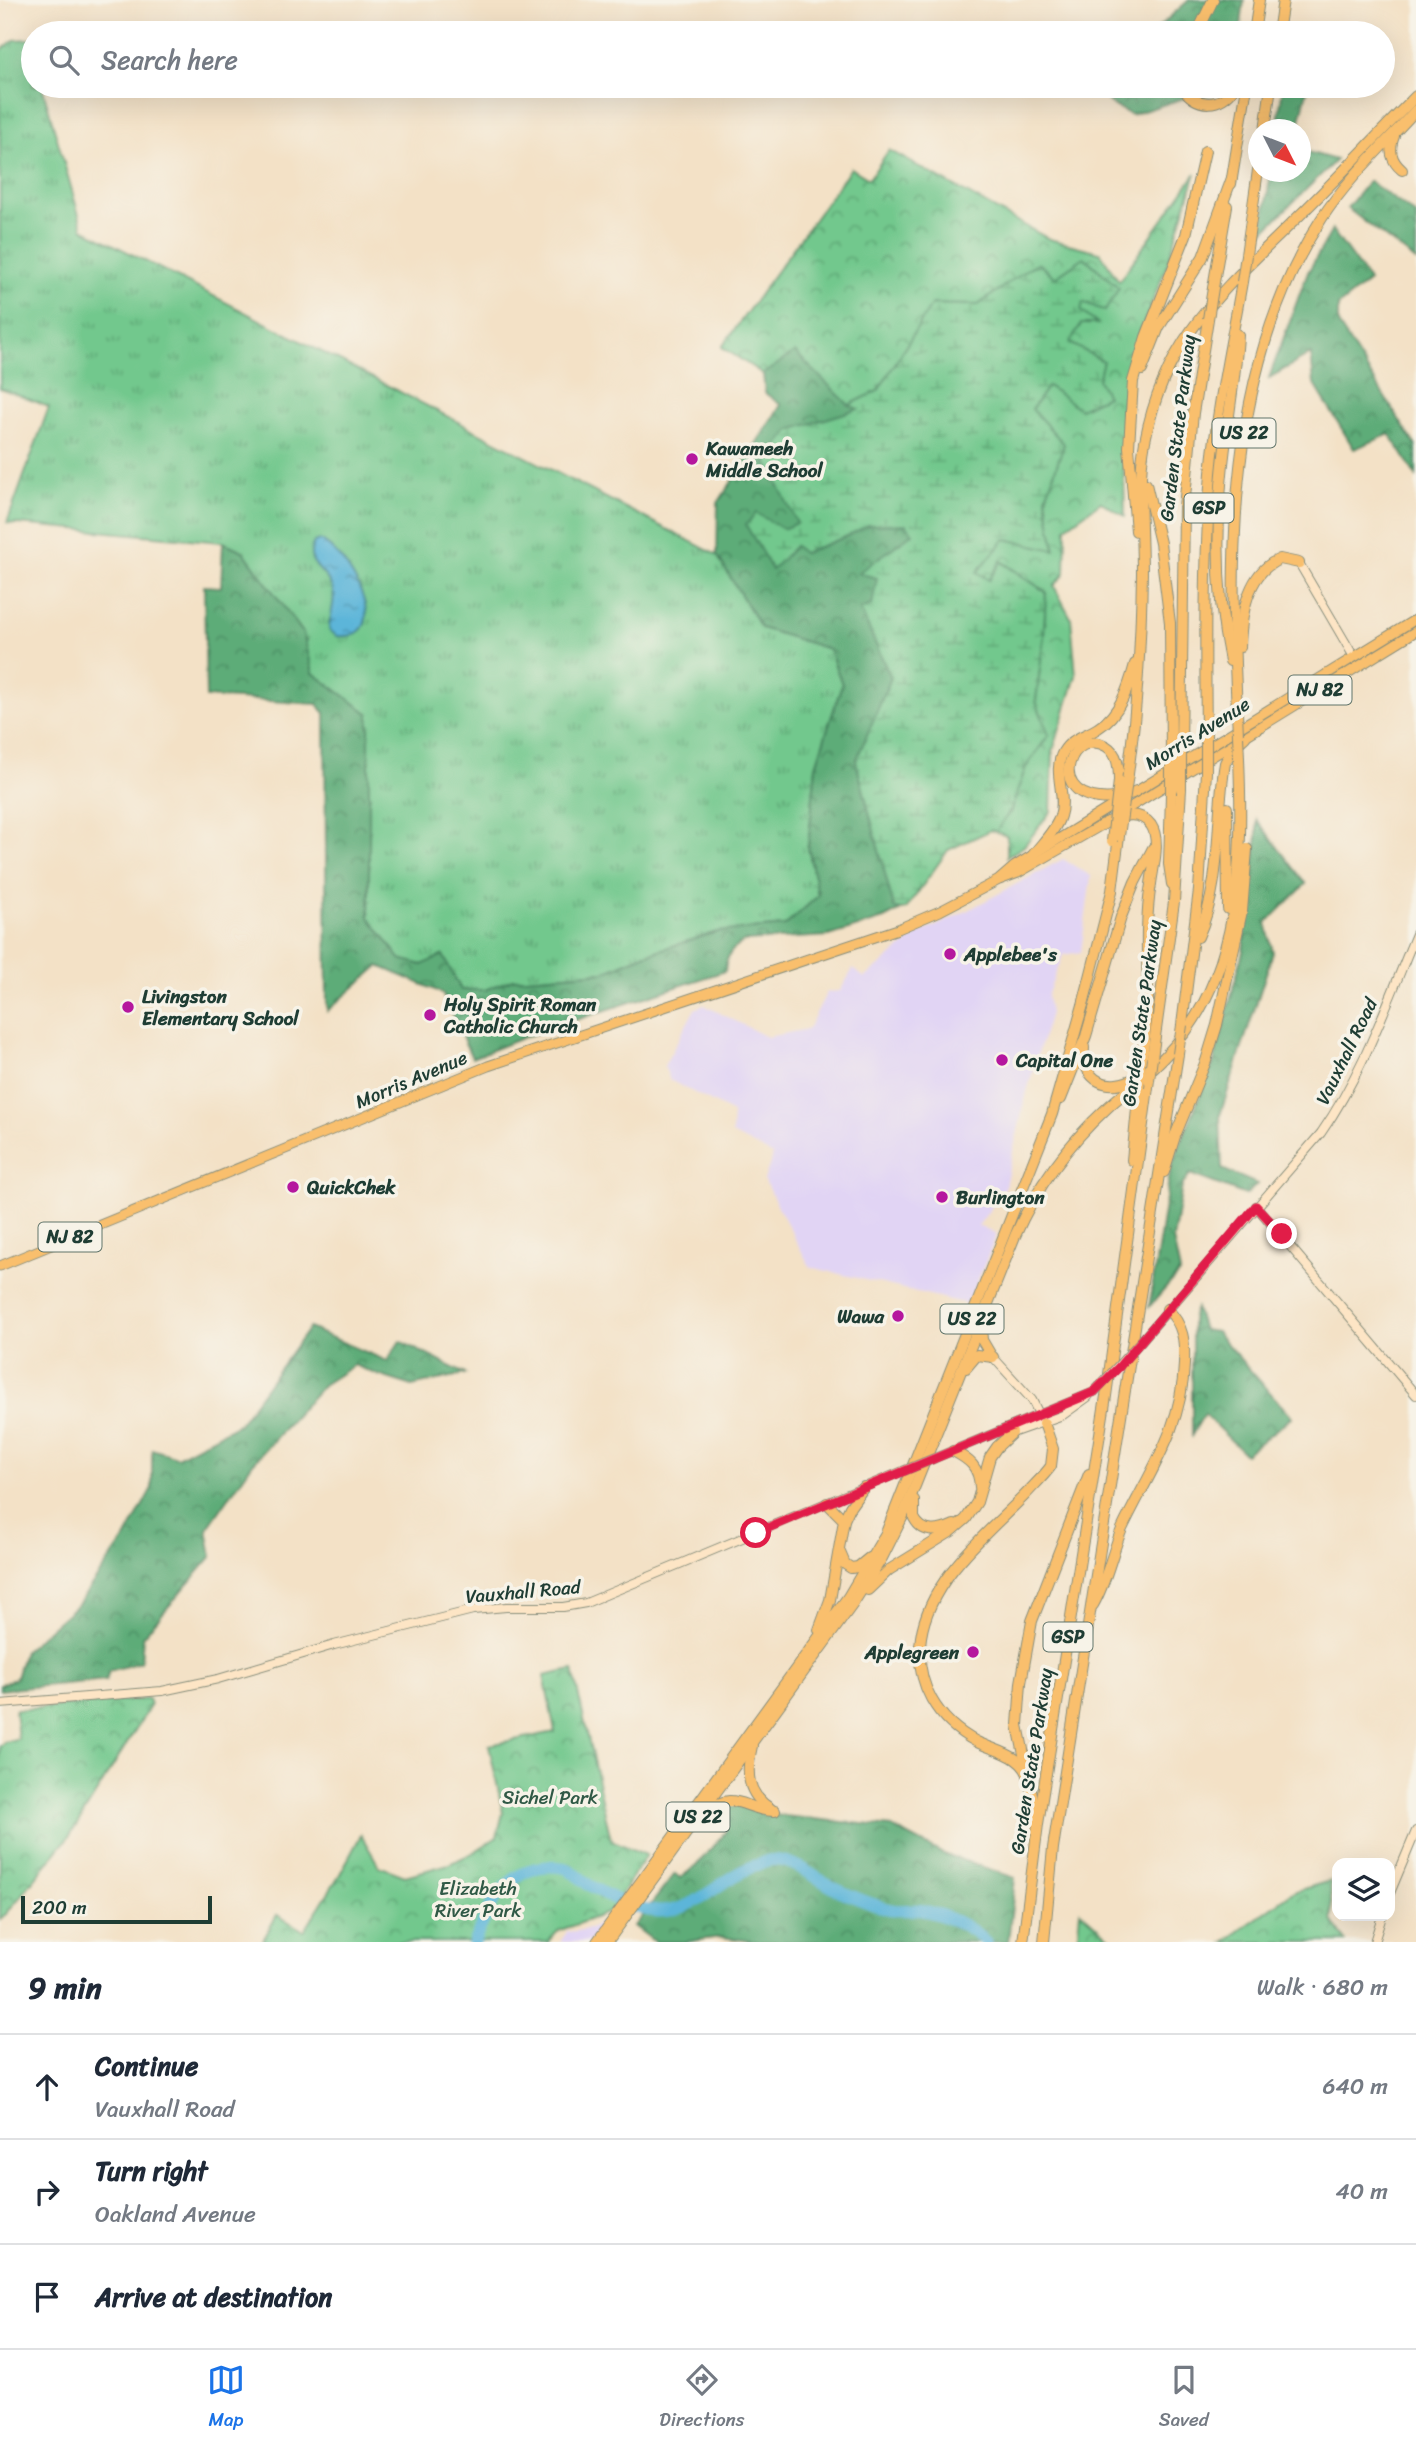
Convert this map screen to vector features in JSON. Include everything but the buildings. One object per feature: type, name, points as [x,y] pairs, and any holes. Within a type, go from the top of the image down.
[{"type":"highway","points":[[1203,21],[1213,0]]},
{"type":"highway","points":[[1256,21],[1259,0]]},
{"type":"highway","points":[[1280,21],[1283,0]]},
{"type":"highway","name":"US 22","points":[[597,1942],[639,1891],[854,1588],[877,1551],[896,1510],[1052,1114],[1112,891],[1115,839],[1128,774],[1140,643],[1142,466],[1145,442],[1157,397],[1171,363],[1188,334],[1218,295],[1416,96]]},
{"type":"highway","points":[[1193,98],[1211,103],[1225,98]]},
{"type":"highway","name":"Garden State Parkway","points":[[1023,1942],[1038,1824],[1097,1450],[1174,902],[1176,791],[1181,752],[1182,552],[1185,497],[1193,413],[1245,98]]},
{"type":"highway","points":[[1266,119],[1269,98]]},
{"type":"highway","name":"US 22","points":[[639,1891],[697,1819],[852,1605],[888,1548],[1021,1221],[1042,1185],[1093,1122],[1166,1056],[1188,1030],[1216,974],[1226,941],[1239,870],[1241,822],[1233,614],[1235,527],[1240,464],[1249,406],[1264,350],[1287,285],[1308,243],[1350,181],[1416,110]]},
{"type":"highway","points":[[1395,132],[1391,154],[1402,170]]},
{"type":"highway","points":[[1142,597],[1129,456],[1131,392],[1137,363],[1186,236],[1205,152]]},
{"type":"highway","points":[[1129,426],[1138,382],[1149,349],[1168,312],[1203,257],[1233,173]]},
{"type":"highway","name":"Garden State Parkway","points":[[1044,1942],[1053,1848],[1193,947],[1202,864],[1206,772],[1206,589],[1211,472],[1257,182]]},
{"type":"highway","points":[[1236,689],[1224,626],[1219,579],[1219,542],[1223,459],[1236,363],[1242,282]]},
{"type":"highway","points":[[1142,466],[1160,543],[1170,622],[1171,758],[1176,791]]},
{"type":"highway","points":[[1236,689],[1243,615],[1253,586],[1263,570],[1276,560],[1288,559],[1299,563]]},
{"type":"highway","points":[[1033,855],[1057,823],[1062,809],[1059,771],[1061,756],[1074,740],[1100,727],[1113,715],[1123,698],[1140,643]]},
{"type":"highway","points":[[1193,947],[1205,922],[1216,874],[1224,771],[1230,753],[1245,737]]},
{"type":"highway","points":[[1115,839],[1119,780],[1117,759],[1110,749],[1093,743],[1082,747],[1070,762],[1071,782],[1083,794],[1111,799],[1136,791]]},
{"type":"highway","points":[[1224,771],[1228,898],[1226,941]]},
{"type":"highway","points":[[1152,1213],[1175,1136],[1209,1054],[1238,934],[1245,887],[1247,839],[1246,807],[1240,783]]},
{"type":"highway","points":[[1102,825],[1123,816],[1138,816],[1151,825],[1155,841],[1145,932],[1148,1002],[1133,1140],[1131,1205]]},
{"type":"highway","points":[[1052,1114],[1064,1095],[1086,1036],[1118,923],[1155,841]]},
{"type":"highway","points":[[1086,1036],[1086,1067],[1096,1079],[1109,1085],[1127,1083],[1166,1056]]},
{"type":"highway","points":[[1090,1611],[1105,1584],[1121,1531],[1159,1461],[1177,1415],[1185,1345],[1179,1323],[1167,1309]]},
{"type":"highway","points":[[981,1321],[982,1340],[993,1357]]},
{"type":"highway","points":[[956,1383],[975,1356],[982,1354],[993,1357]]},
{"type":"highway","points":[[1030,1780],[1025,1767],[1018,1760],[965,1735],[939,1712],[924,1682],[920,1644],[929,1608],[946,1577],[1051,1466],[1053,1450],[1041,1418]]},
{"type":"highway","points":[[852,1605],[885,1573],[952,1531],[969,1515],[980,1495],[992,1454],[1012,1433]]},
{"type":"highway","points":[[1038,1824],[1018,1720],[1029,1633],[1097,1450]]},
{"type":"highway","points":[[953,1451],[975,1466],[980,1495]]},
{"type":"highway","points":[[921,1472],[912,1512],[917,1524],[928,1530],[941,1530],[969,1515]]},
{"type":"highway","points":[[810,1650],[827,1611],[844,1520],[864,1487]]},
{"type":"highway","points":[[827,1503],[844,1520]]},
{"type":"highway","points":[[839,1550],[845,1564],[853,1568],[860,1566],[877,1551]]},
{"type":"highway","points":[[697,1819],[714,1805],[731,1800],[775,1811],[756,1797],[750,1786],[747,1772],[752,1742]]},
{"type":"highway","name":"US 22","points":[[607,1942],[621,1916]]},
{"type":"main road","name":"Morris Avenue","points":[[999,880],[1002,875],[1033,855],[1416,619]]},
{"type":"main road","name":"Morris Avenue","points":[[0,1266],[488,1066],[887,934],[940,911],[1018,873],[1102,825],[1416,631]]},
{"type":"street","points":[[1299,563],[1354,657]]},
{"type":"street","name":"Vauxhall Road","points":[[0,1704],[162,1691],[218,1679],[334,1645],[473,1610],[563,1607],[586,1602],[985,1438],[1041,1418],[1070,1411],[1094,1392],[1142,1340],[1321,1133],[1366,1051],[1416,934]]},
{"type":"street","points":[[1256,1206],[1416,1395]]},
{"type":"street","points":[[993,1357],[1032,1400],[1041,1418]]},
{"type":"street","name":"Vauxhall Road","points":[[985,1438],[1012,1433],[1066,1402],[1094,1392]]},
{"type":"street","points":[[1395,1881],[1416,1831]]},
{"type":"street","points":[[1374,1942],[1380,1921]]},
{"type":"shaded area","points":[[1063,859],[1091,876],[1081,952],[1063,955],[1047,996],[1050,1013],[1027,1091],[1004,1190],[978,1226],[997,1234],[968,1304],[810,1267],[764,1180],[773,1155],[732,1134],[733,1113],[670,1080],[664,1066],[695,1009],[704,1005],[767,1037],[808,1029],[827,992],[840,991],[853,969],[865,978],[917,935]]},
{"type":"shaded area","points":[[606,1919],[589,1942],[560,1942],[567,1932],[590,1929]]},
{"type":"green space","points":[[1189,0],[1244,0],[1241,21],[1165,21]]},
{"type":"green space","points":[[14,40],[21,40],[21,98],[45,98],[83,229],[717,555],[761,628],[829,649],[842,684],[816,766],[808,847],[818,896],[785,926],[717,932],[644,955],[604,972],[513,979],[485,990],[461,990],[422,965],[400,959],[369,917],[369,714],[313,673],[303,633],[243,551],[223,542],[7,523],[49,407],[0,388],[0,51]]},
{"type":"green space","points":[[1106,98],[1184,98],[1131,115],[1109,103]]},
{"type":"green space","points":[[1281,98],[1305,98],[1300,119],[1278,119]]},
{"type":"green space","points":[[889,150],[1049,239],[1100,252],[1119,281],[1196,173],[1167,265],[1133,350],[1122,404],[1125,516],[1101,502],[1066,527],[1065,573],[1054,586],[1071,618],[1076,676],[1053,751],[1051,811],[1024,846],[1007,857],[1007,836],[996,832],[1011,810],[1026,767],[1049,735],[1036,701],[1046,592],[1001,561],[989,580],[977,572],[1005,539],[1055,550],[1046,498],[1064,444],[1032,409],[1048,386],[1080,409],[1107,396],[1098,380],[1103,361],[1070,343],[1081,324],[1097,324],[1081,311],[1083,302],[1105,311],[1119,288],[1084,257],[1055,277],[1038,263],[978,305],[932,304],[878,391],[849,405],[795,352],[763,374],[722,347],[851,168],[869,179]]},
{"type":"green space","points":[[1311,153],[1336,160],[1261,234],[1269,182],[1311,182]]},
{"type":"green space","points":[[1369,181],[1416,215],[1416,261],[1347,208]]},
{"type":"green space","points":[[1332,230],[1369,281],[1338,306],[1338,324],[1416,446],[1416,476],[1390,434],[1354,449],[1314,383],[1311,354],[1269,378],[1307,274]]},
{"type":"green space","points":[[1084,257],[1119,288],[1098,325],[1108,396],[1080,409],[1064,444],[1046,498],[1055,550],[1000,561],[1046,592],[1036,701],[1049,735],[1026,767],[1011,810],[996,832],[991,830],[948,850],[906,909],[894,908],[856,761],[891,678],[860,609],[872,605],[877,578],[858,573],[913,533],[906,524],[868,525],[803,553],[795,546],[772,570],[746,525],[756,513],[783,529],[797,523],[766,460],[790,430],[858,409],[849,405],[878,390],[931,304],[978,305],[1038,263],[1055,277]]},
{"type":"green space","points":[[795,352],[849,405],[859,409],[790,430],[798,523],[783,529],[772,569],[795,545],[804,553],[868,525],[906,524],[914,533],[859,573],[878,578],[872,605],[860,609],[891,678],[856,762],[894,908],[901,910],[884,919],[829,936],[745,941],[730,953],[725,971],[527,1036],[472,1058],[442,993],[379,966],[327,1011],[325,713],[317,704],[206,697],[204,586],[221,587],[223,542],[243,551],[303,633],[313,673],[369,714],[369,917],[400,959],[422,965],[443,955],[461,990],[485,990],[513,979],[604,972],[644,955],[717,932],[785,926],[818,896],[808,847],[816,766],[842,684],[829,649],[761,628],[717,555],[718,503],[781,405],[765,393],[763,374]]},
{"type":"green space","points":[[1257,820],[1306,884],[1266,923],[1273,952],[1220,1115],[1222,1169],[1257,1184],[1246,1195],[1190,1174],[1182,1186],[1173,1239],[1180,1272],[1149,1307],[1171,1166],[1214,1062],[1243,951],[1257,841]]},
{"type":"green space","points":[[1196,1308],[1203,1330],[1216,1332],[1292,1417],[1245,1454],[1204,1414],[1192,1435],[1192,1319]]},
{"type":"green space","points":[[309,1328],[387,1361],[400,1341],[465,1374],[412,1386],[354,1365],[323,1385],[253,1463],[207,1529],[212,1556],[143,1636],[141,1662],[109,1671],[106,1680],[0,1690],[0,1685],[16,1678],[24,1651],[79,1603],[126,1537],[152,1488],[152,1449],[177,1457],[239,1424]]},
{"type":"green space","points":[[573,1670],[611,1840],[646,1855],[610,1912],[558,1931],[548,1942],[262,1942],[277,1915],[304,1931],[361,1835],[379,1866],[405,1876],[449,1864],[497,1837],[503,1813],[489,1745],[555,1732],[544,1676]]},
{"type":"green space","points":[[148,1699],[150,1706],[71,1834],[0,1919],[0,1746],[4,1742],[18,1739],[15,1710]]},
{"type":"green space","points":[[738,1805],[764,1814],[892,1827],[941,1853],[1015,1878],[1008,1942],[758,1942],[721,1937],[684,1942],[655,1942],[634,1926],[675,1874],[680,1878],[696,1866],[727,1830],[716,1817],[725,1808]]},
{"type":"green space","points":[[1330,1881],[1332,1921],[1346,1942],[1224,1942],[1293,1892]]},
{"type":"green space","points":[[1080,1911],[1115,1942],[1077,1942]]},
{"type":"water","points":[[319,540],[342,560],[362,594],[366,611],[364,625],[355,634],[337,636],[329,630],[333,591],[311,557],[314,542]]},
{"type":"waterway","points":[[474,1942],[490,1907],[504,1888],[523,1873],[536,1868],[568,1869],[589,1885],[636,1908],[667,1911],[694,1902],[744,1871],[772,1860],[796,1866],[834,1888],[871,1904],[894,1910],[920,1910],[947,1917],[972,1930],[986,1942]]},
{"type":"place","name":"Kawameeh Middle School","points":[[692,459]]},
{"type":"place","name":"Applebee's","points":[[950,954]]},
{"type":"place","name":"Livingston Elementary School","points":[[128,1007]]},
{"type":"place","name":"Holy Spirit Roman Catholic Church","points":[[430,1015]]},
{"type":"place","name":"Capital One","points":[[1002,1060]]},
{"type":"place","name":"QuickChek","points":[[293,1187]]},
{"type":"place","name":"Burlington","points":[[942,1197]]},
{"type":"place","name":"Wawa","points":[[898,1316]]},
{"type":"place","name":"Applegreen","points":[[973,1652]]},
{"type":"route","points":[[756,1533],[1094,1392],[1151,1331],[1256,1206],[1282,1234]]},
{"type":"park label","name":"Sichel Park","points":[[550,1797]]},
{"type":"park label","name":"Elizabeth River Park","points":[[478,1899]]}]
